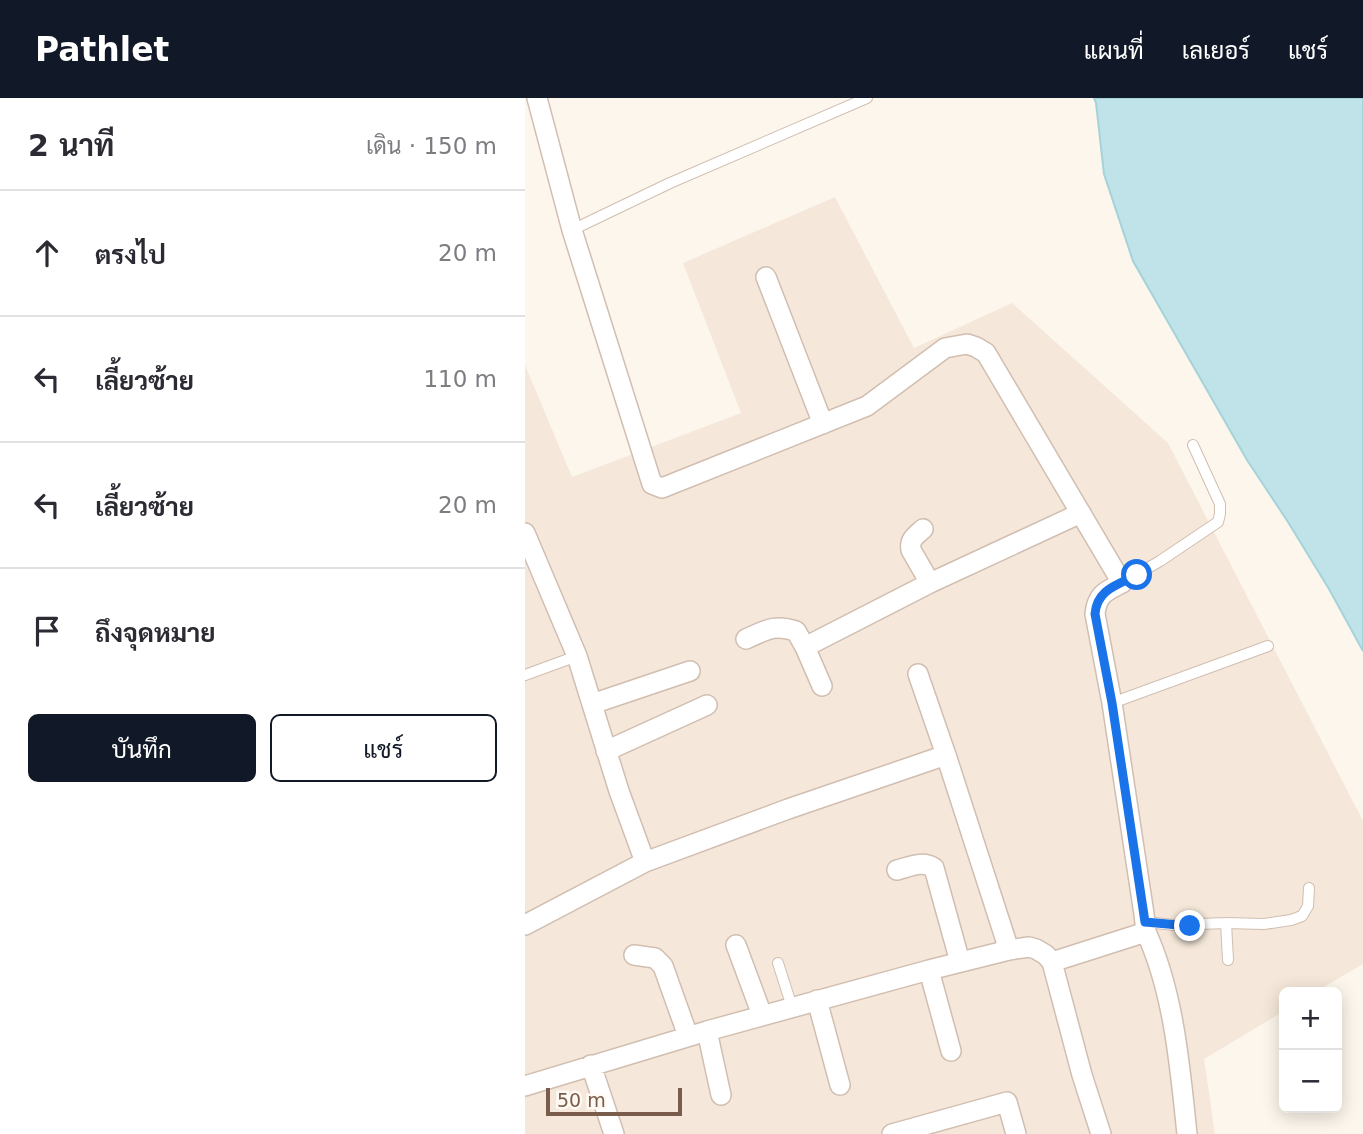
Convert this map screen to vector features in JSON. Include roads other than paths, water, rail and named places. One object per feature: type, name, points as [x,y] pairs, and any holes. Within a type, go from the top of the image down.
[{"type":"street","points":[[537,98],[572,230],[652,484],[662,488],[867,406],[945,348],[967,344],[986,353],[1122,583],[1099,597],[1095,614],[1112,703],[1145,927],[1170,1005],[1187,1134]]},
{"type":"street","points":[[766,277],[823,424]]},
{"type":"street","points":[[805,647],[930,583],[1081,513]]},
{"type":"street","points":[[923,530],[910,544],[930,583]]},
{"type":"street","points":[[525,533],[577,656],[606,751],[645,862]]},
{"type":"street","points":[[747,639],[783,627],[796,631],[822,685]]},
{"type":"street","points":[[592,704],[690,671]]},
{"type":"street","points":[[918,674],[1009,950]]},
{"type":"street","points":[[606,751],[707,705]]},
{"type":"street","points":[[525,925],[645,862],[946,755]]},
{"type":"street","points":[[897,870],[920,864],[929,864],[934,868],[960,962]]},
{"type":"street","points":[[1052,962],[1145,927]]},
{"type":"street","points":[[736,945],[762,1016]]},
{"type":"street","points":[[525,1086],[817,1000],[960,962],[1029,947],[1036,948],[1052,962],[1082,1075],[1101,1134]]},
{"type":"street","points":[[634,955],[655,958],[663,966],[688,1036]]},
{"type":"street","points":[[929,970],[951,1051]]},
{"type":"street","points":[[817,1000],[840,1085]]},
{"type":"street","points":[[707,1031],[721,1095]]},
{"type":"street","points":[[591,1065],[614,1134]]},
{"type":"street","points":[[892,1134],[1007,1102],[1016,1134]]},
{"type":"lane","points":[[572,230],[670,183],[867,98]]},
{"type":"lane","points":[[1122,583],[1218,522],[1220,503],[1193,445]]},
{"type":"lane","points":[[1112,703],[1268,646]]},
{"type":"lane","points":[[525,675],[577,656]]},
{"type":"lane","points":[[1145,927],[1264,924],[1291,920],[1302,916],[1308,906],[1309,888]]},
{"type":"lane","points":[[1226,923],[1228,960]]},
{"type":"lane","points":[[778,963],[792,1007]]},
{"type":"water","points":[[1094,98],[1363,98],[1363,651],[1329,589],[1247,460],[1133,261],[1104,174]]}]
